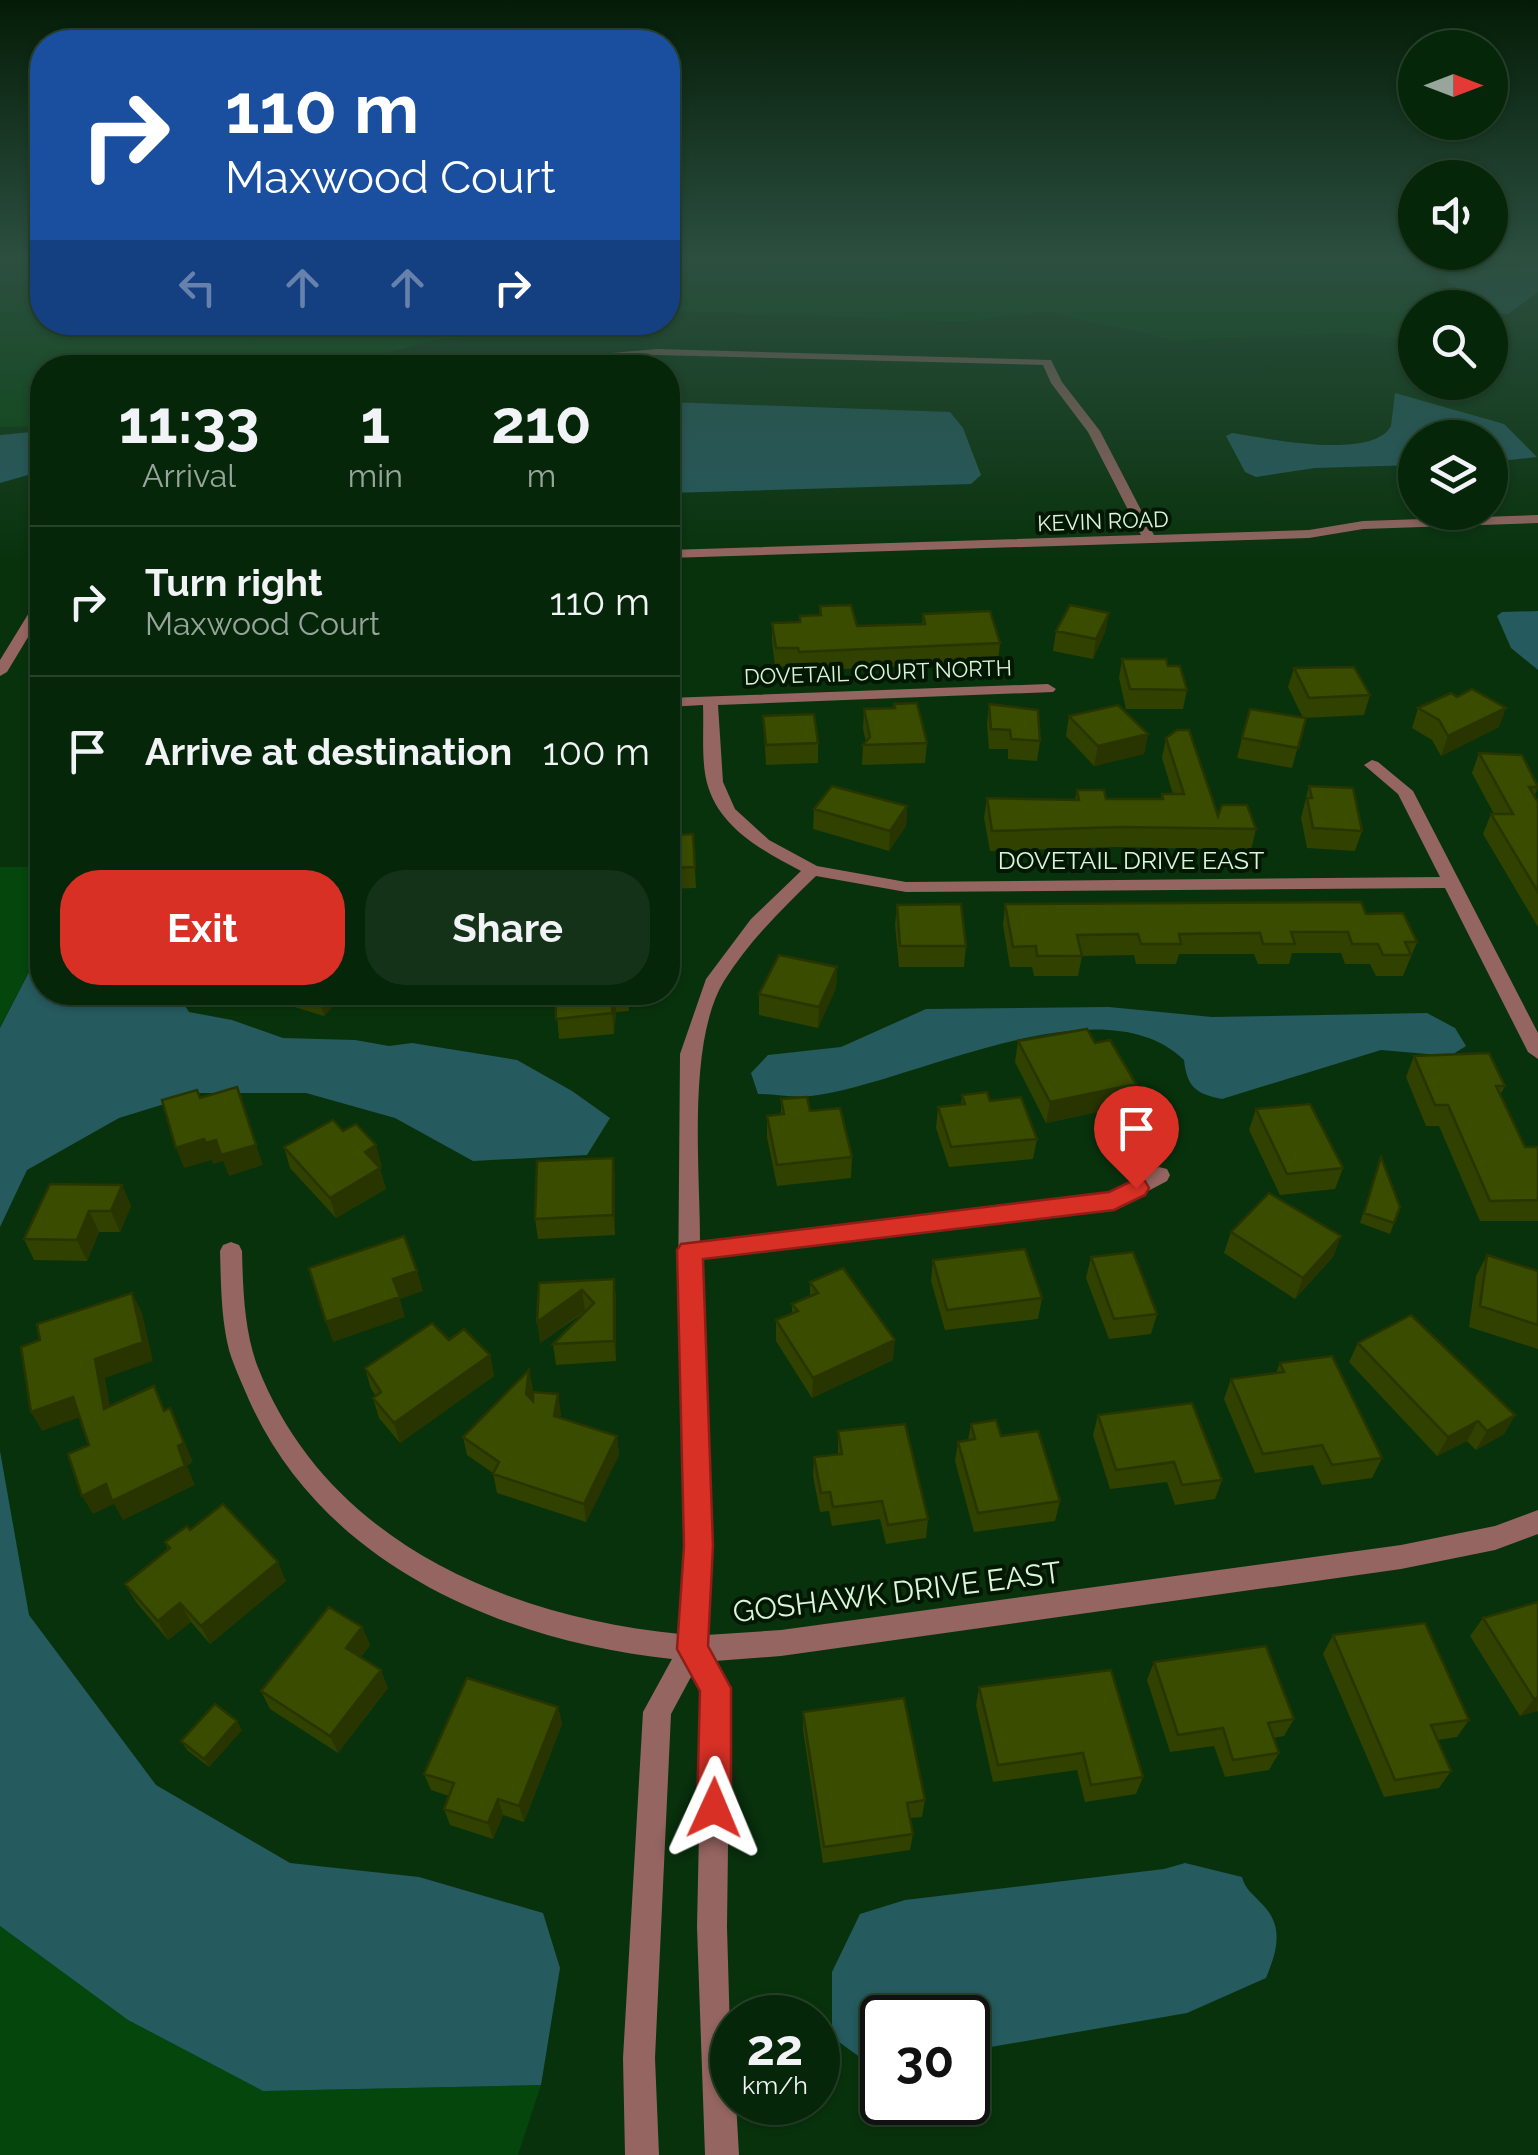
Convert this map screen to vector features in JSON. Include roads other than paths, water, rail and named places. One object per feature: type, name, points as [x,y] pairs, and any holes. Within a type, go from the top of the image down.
[{"type":"street","points":[[1030,362],[1047,362],[1057,383],[1094,432],[1149,539]]},
{"type":"street","name":"KEVIN ROAD","points":[[680,554],[1309,534],[1363,525],[1538,519]]},
{"type":"street","points":[[0,672],[30,623]]},
{"type":"street","name":"DOVETAIL COURT NORTH","points":[[680,701],[1048,689]]},
{"type":"street","name":"DOVETAIL DRIVE EAST","points":[[710,700],[715,782],[728,811],[763,844],[812,870],[906,886],[1452,882]]},
{"type":"street","points":[[1372,766],[1405,790],[1538,1052]]},
{"type":"street","points":[[642,2155],[640,2058],[658,1712],[692,1649],[699,1546],[690,1250],[690,1054],[700,1012],[713,983],[757,923],[812,870]]},
{"type":"street","points":[[690,1250],[1114,1201],[1158,1175]]},
{"type":"street","name":"GOSHAWK DRIVE EAST","points":[[231,1251],[234,1318],[254,1388],[302,1469],[350,1519],[425,1574],[482,1602],[553,1626],[692,1649],[782,1642],[1400,1558],[1496,1538],[1538,1522]]},
{"type":"street","points":[[692,1649],[716,1688],[712,1927],[722,2155]]},
{"type":"water","points":[[1395,393],[1398,400],[1420,400],[1490,420],[1398,420],[1398,466],[1315,468],[1256,477],[1245,472],[1226,436],[1232,433],[1341,445],[1380,437],[1391,426]]},
{"type":"water","points":[[680,402],[950,412],[963,428],[981,475],[971,484],[680,493]]},
{"type":"water","points":[[1508,428],[1537,457],[1508,460]]},
{"type":"water","points":[[30,432],[30,474],[0,483],[0,435]]},
{"type":"water","points":[[1538,611],[1538,670],[1511,648],[1497,616],[1502,612]]},
{"type":"water","points":[[30,970],[30,1005],[185,1005],[189,1012],[232,1020],[283,1038],[355,1040],[389,1046],[412,1043],[517,1060],[610,1118],[587,1155],[473,1161],[395,1118],[306,1093],[200,1093],[119,1118],[27,1170],[0,1227],[0,1028]]},
{"type":"water","points":[[1109,1007],[1212,1017],[1427,1013],[1455,1028],[1466,1046],[1450,1056],[1381,1050],[1222,1099],[1194,1088],[1184,1060],[1148,1038],[1104,1030],[1055,1033],[1004,1043],[852,1088],[811,1096],[758,1094],[751,1073],[768,1055],[841,1047],[926,1009]]},
{"type":"water","points":[[0,1451],[29,1615],[156,1785],[290,1863],[419,1877],[543,1913],[560,1968],[541,2085],[263,2091],[128,2020],[0,1926]]},
{"type":"water","points":[[1185,1863],[1242,1877],[1269,1912],[1276,1930],[1266,1978],[1187,2013],[990,2047],[990,1995],[860,1995],[860,2057],[840,2043],[840,1995],[832,1995],[832,1972],[860,1914],[905,1900],[1164,1869]]}]
